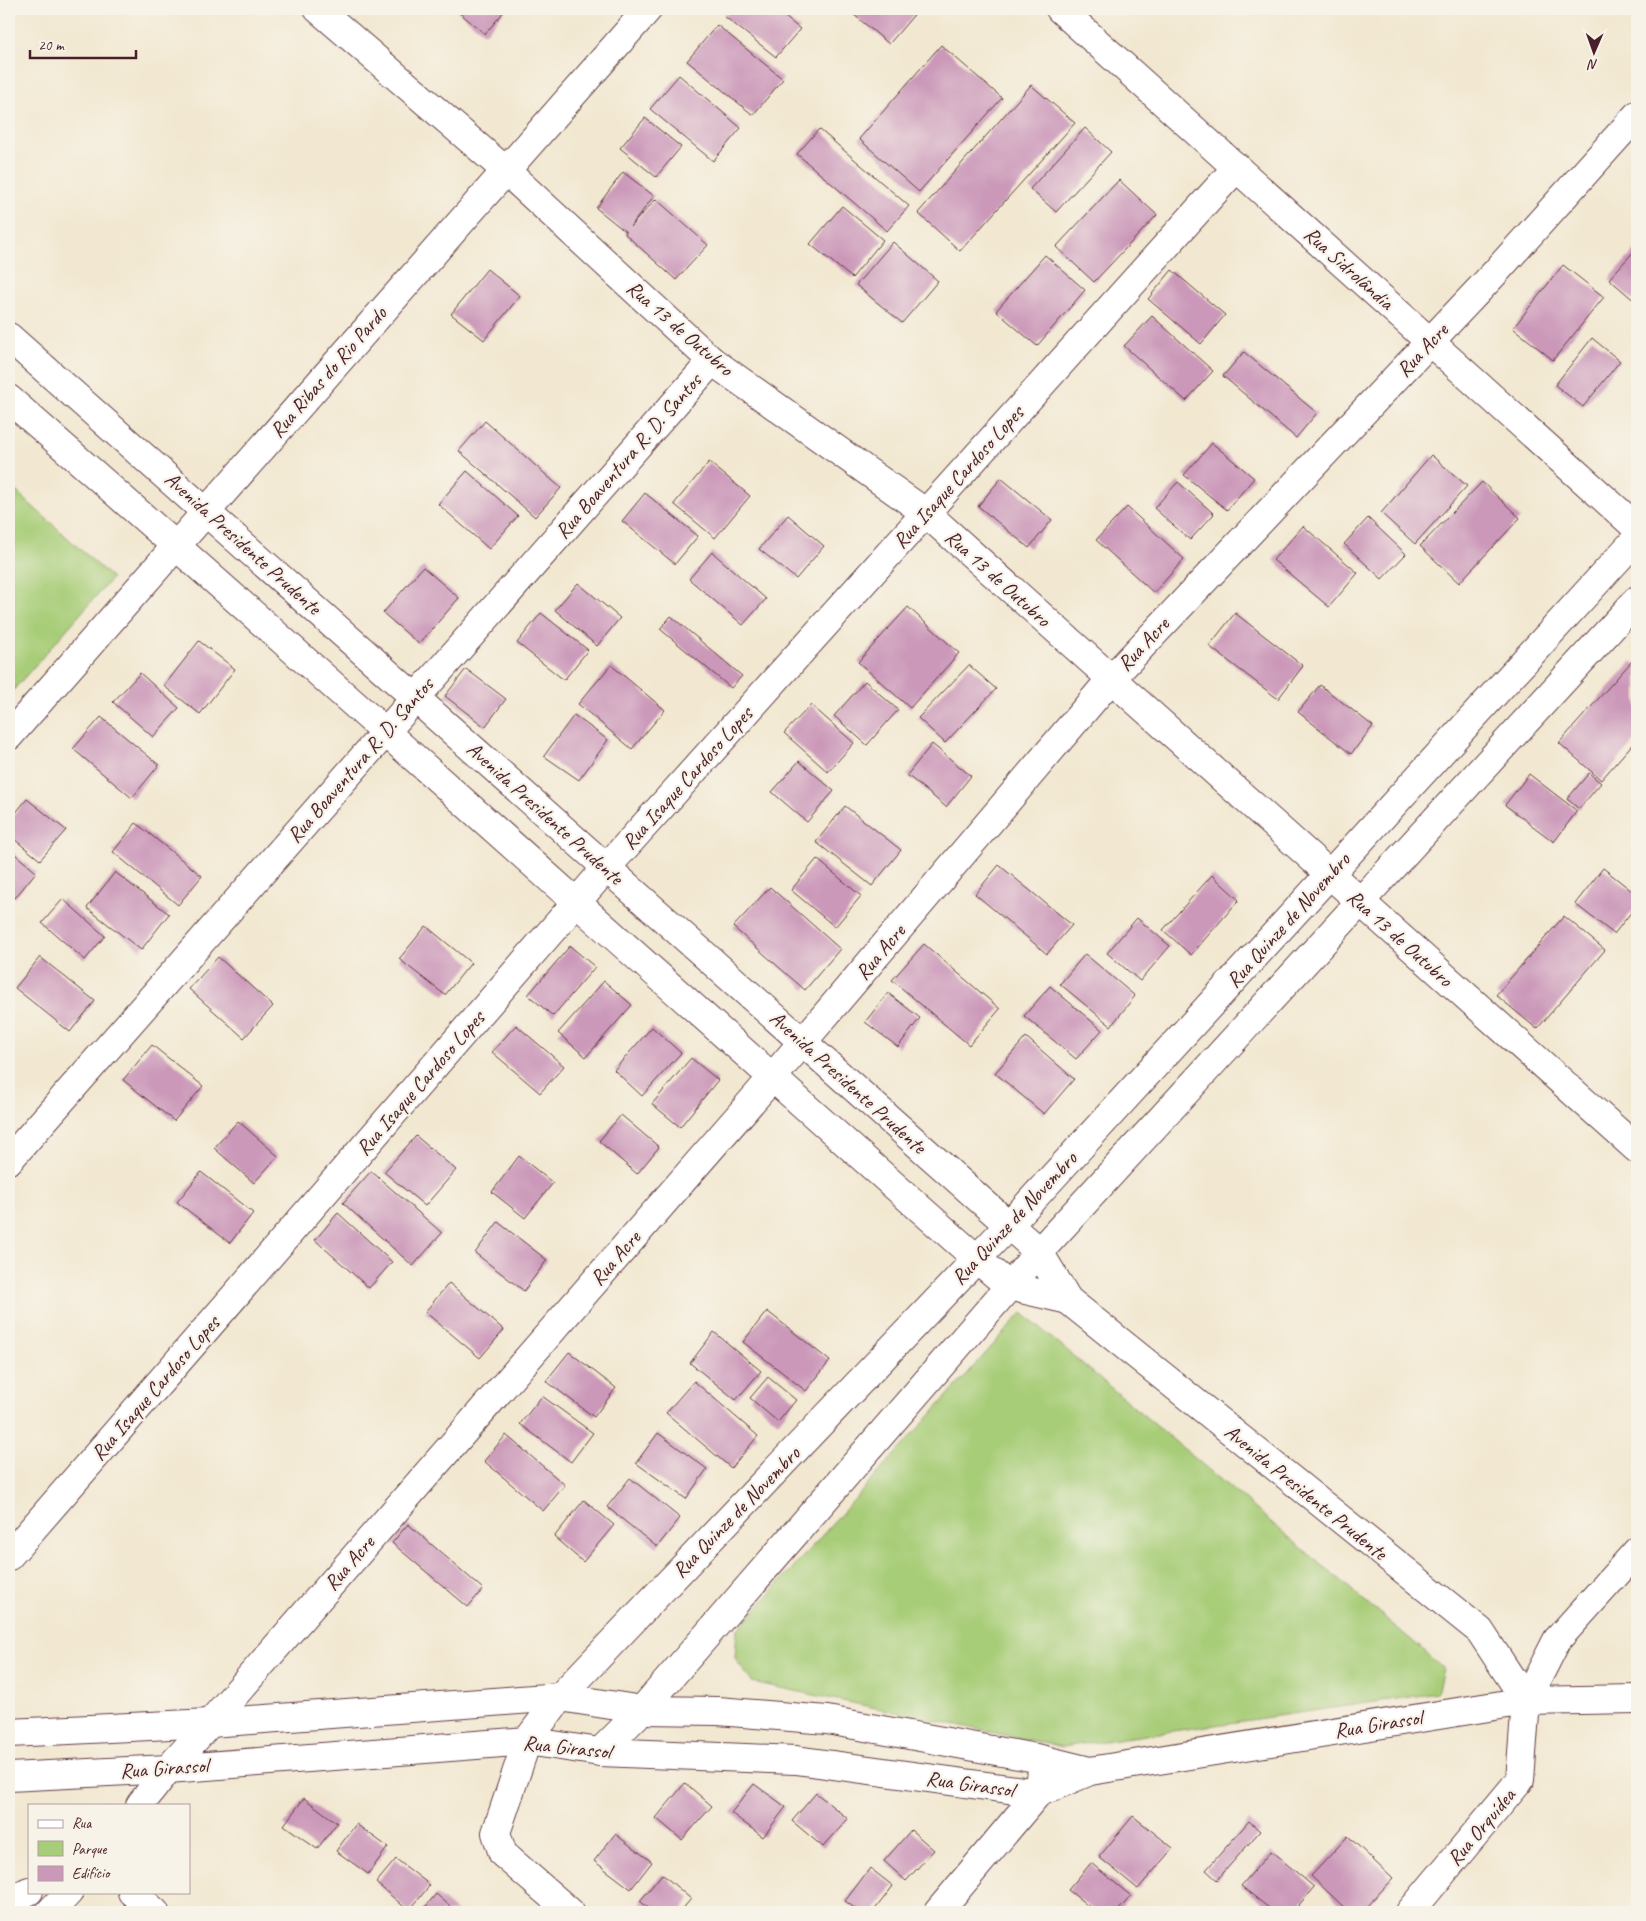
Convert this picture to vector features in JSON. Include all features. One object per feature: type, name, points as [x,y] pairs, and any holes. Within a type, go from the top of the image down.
[{"type":"street","name":"Rua 13 de Outubro","points":[[318,9],[505,170],[712,361],[926,513],[1637,1149]]},
{"type":"street","name":"Rua Ribas do Rio Pardo","points":[[9,736],[648,9]]},
{"type":"street","name":"Rua Sidrolândia","points":[[1060,9],[1637,528]]},
{"type":"street","name":"Rua Acre","points":[[141,1804],[168,1768],[210,1723],[772,1078],[1111,679],[1493,275],[1637,115]]},
{"type":"street","name":"Rua Isaque Cardoso Lopes","points":[[9,1556],[607,867],[1237,167]]},
{"type":"street","name":"Avenida Presidente Prudente","points":[[9,337],[1039,1252],[1068,1300],[1480,1631],[1526,1701]]},
{"type":"street","name":"Rua Boaventura R. D. Santos","points":[[9,1160],[712,361]]},
{"type":"street","name":"Avenida Presidente Prudente","points":[[9,399],[176,545],[977,1259],[1009,1286],[1068,1300]]},
{"type":"street","name":"Rua Quinze de Novembro","points":[[570,1912],[503,1854],[496,1833],[527,1741],[560,1697],[1008,1226],[1637,538]]},
{"type":"street","name":"Rua Quinze de Novembro","points":[[600,1752],[642,1710],[1039,1252],[1637,600]]},
{"type":"street","points":[[1526,1701],[1557,1640],[1637,1551]]},
{"type":"street","name":"Rua Girassol","points":[[9,1733],[210,1723],[560,1697],[642,1710],[718,1711],[827,1720],[1042,1759],[1090,1771]]},
{"type":"street","name":"Rua Girassol","points":[[9,1777],[168,1768],[527,1741],[600,1752],[796,1760],[1038,1793],[1090,1771],[1526,1701],[1637,1699]]},
{"type":"street","name":"Rua Orquídea","points":[[1410,1912],[1520,1780],[1526,1701]]},
{"type":"street","points":[[938,1912],[1038,1793],[1042,1759]]},
{"type":"street","points":[[9,1906],[19,1896],[28,1892]]},
{"type":"street","points":[[50,1912],[67,1894]]},
{"type":"street","points":[[134,1894],[155,1912]]},
{"type":"green space","points":[[9,485],[112,578],[9,695]]},
{"type":"green space","points":[[1022,1313],[1428,1654],[1443,1669],[1437,1693],[1062,1747],[752,1682],[735,1658],[737,1630]]},
{"type":"building","points":[[455,9],[506,9],[485,34]]},
{"type":"building","points":[[730,9],[775,9],[800,29],[776,57],[724,16]]},
{"type":"building","points":[[847,9],[919,9],[889,44]]},
{"type":"building","points":[[717,25],[783,79],[753,115],[687,61]]},
{"type":"building","points":[[941,45],[1002,98],[919,192],[859,139]]},
{"type":"building","points":[[679,75],[741,128],[713,161],[650,109]]},
{"type":"building","points":[[1031,85],[1075,123],[960,251],[918,213]]},
{"type":"building","points":[[645,118],[681,147],[656,177],[620,148]]},
{"type":"building","points":[[1085,128],[1111,152],[1056,212],[1030,189]]},
{"type":"building","points":[[819,129],[909,206],[887,231],[797,154]]},
{"type":"building","points":[[623,172],[654,196],[630,227],[656,199],[708,245],[676,280],[625,234],[626,232],[596,208]]},
{"type":"building","points":[[1119,180],[1157,215],[1094,282],[1056,247]]},
{"type":"building","points":[[842,206],[883,240],[852,278],[810,244]]},
{"type":"building","points":[[893,242],[938,281],[902,323],[856,285]]},
{"type":"building","points":[[1637,250],[1637,303],[1609,279]]},
{"type":"building","points":[[1045,255],[1085,290],[1037,346],[996,311]]},
{"type":"building","points":[[1563,265],[1604,297],[1553,360],[1513,328]]},
{"type":"building","points":[[487,269],[520,296],[484,340],[451,314]]},
{"type":"building","points":[[1172,270],[1225,315],[1201,344],[1148,299]]},
{"type":"building","points":[[1152,316],[1213,371],[1186,401],[1124,346]]},
{"type":"building","points":[[1592,338],[1620,361],[1583,407],[1555,385]]},
{"type":"building","points":[[1244,352],[1317,413],[1296,438],[1223,376]]},
{"type":"building","points":[[485,421],[561,488],[535,517],[459,451]]},
{"type":"building","points":[[1212,443],[1254,478],[1227,510],[1184,475]]},
{"type":"building","points":[[1431,455],[1467,486],[1415,544],[1381,513]]},
{"type":"building","points":[[709,462],[750,496],[715,538],[674,504]]},
{"type":"building","points":[[467,471],[518,516],[489,549],[438,504]]},
{"type":"building","points":[[1001,478],[1052,520],[1029,548],[978,506]]},
{"type":"building","points":[[1178,482],[1214,514],[1190,540],[1154,508]]},
{"type":"building","points":[[1482,482],[1520,518],[1459,583],[1420,546]]},
{"type":"building","points":[[645,493],[698,536],[675,564],[622,521]]},
{"type":"building","points":[[1127,507],[1184,559],[1154,593],[1096,540]]},
{"type":"building","points":[[788,515],[824,546],[796,579],[759,549]]},
{"type":"building","points":[[1368,518],[1406,554],[1382,579],[1344,544]]},
{"type":"building","points":[[1303,526],[1358,573],[1329,607],[1273,560]]},
{"type":"building","points":[[712,552],[766,599],[743,625],[689,579]]},
{"type":"building","points":[[423,567],[459,598],[419,644],[383,613]]},
{"type":"building","points":[[578,583],[620,618],[597,646],[555,610]]},
{"type":"building","points":[[908,607],[959,653],[910,708],[858,662]]},
{"type":"building","points":[[541,613],[588,650],[564,680],[517,643]]},
{"type":"building","points":[[1235,613],[1303,666],[1278,699],[1209,646]]},
{"type":"building","points":[[671,616],[742,676],[731,688],[660,629]]},
{"type":"building","points":[[199,641],[235,669],[200,714],[164,686]]},
{"type":"building","points":[[1632,661],[1637,666],[1637,739],[1601,780],[1559,743]]},
{"type":"building","points":[[611,665],[665,710],[632,749],[578,704]]},
{"type":"building","points":[[969,665],[996,689],[945,743],[918,718]]},
{"type":"building","points":[[466,669],[506,699],[485,727],[445,696]]},
{"type":"building","points":[[140,673],[179,708],[153,737],[113,702]]},
{"type":"building","points":[[865,681],[898,710],[867,745],[834,716]]},
{"type":"building","points":[[1320,685],[1373,726],[1351,754],[1298,712]]},
{"type":"building","points":[[811,705],[854,743],[828,772],[784,733]]},
{"type":"building","points":[[574,715],[608,740],[579,780],[544,756]]},
{"type":"building","points":[[101,717],[159,765],[132,798],[73,749]]},
{"type":"building","points":[[932,744],[971,776],[946,807],[907,775]]},
{"type":"building","points":[[799,761],[834,791],[807,822],[772,792]]},
{"type":"building","points":[[1589,773],[1601,783],[1579,809],[1567,799]]},
{"type":"building","points":[[1529,774],[1577,811],[1554,842],[1505,805]]},
{"type":"building","points":[[27,799],[66,830],[40,860],[9,835],[9,821]]},
{"type":"building","points":[[845,806],[901,850],[872,886],[816,842]]},
{"type":"building","points":[[136,823],[202,876],[178,905],[113,852]]},
{"type":"building","points":[[9,849],[36,872],[15,898],[9,893]]},
{"type":"building","points":[[817,859],[861,896],[835,927],[791,890]]},
{"type":"building","points":[[999,865],[1072,925],[1047,954],[975,894]]},
{"type":"building","points":[[1603,868],[1637,895],[1637,905],[1614,934],[1575,904]]},
{"type":"building","points":[[115,872],[169,914],[141,950],[87,908]]},
{"type":"building","points":[[1212,875],[1239,900],[1191,955],[1163,930]]},
{"type":"building","points":[[770,887],[840,949],[805,990],[733,927]]},
{"type":"building","points":[[63,899],[105,936],[85,960],[42,923]]},
{"type":"building","points":[[1564,916],[1605,950],[1537,1029],[1496,995]]},
{"type":"building","points":[[1137,918],[1170,946],[1140,981],[1107,953]]},
{"type":"building","points":[[426,926],[471,963],[445,995],[399,959]]},
{"type":"building","points":[[924,944],[1000,1009],[969,1045],[892,980]]},
{"type":"building","points":[[570,946],[595,967],[553,1016],[528,995]]},
{"type":"building","points":[[1085,954],[1135,996],[1111,1026],[1060,984]]},
{"type":"building","points":[[40,957],[95,1001],[70,1032],[15,988]]},
{"type":"building","points":[[218,957],[273,1006],[244,1038],[189,989]]},
{"type":"building","points":[[604,981],[632,1005],[586,1057],[558,1033]]},
{"type":"building","points":[[1050,986],[1102,1030],[1076,1059],[1024,1016]]},
{"type":"building","points":[[888,993],[920,1018],[898,1047],[865,1022]]},
{"type":"building","points":[[516,1025],[564,1066],[540,1093],[492,1052]]},
{"type":"building","points":[[652,1027],[681,1053],[642,1096],[614,1070]]},
{"type":"building","points":[[1026,1037],[1074,1079],[1044,1114],[995,1073]]},
{"type":"building","points":[[152,1045],[203,1086],[174,1121],[123,1080]]},
{"type":"building","points":[[691,1058],[718,1080],[680,1127],[652,1104]]},
{"type":"building","points":[[621,1115],[659,1147],[637,1174],[599,1141]]},
{"type":"building","points":[[238,1121],[278,1156],[254,1183],[214,1148]]},
{"type":"building","points":[[416,1136],[456,1170],[425,1206],[384,1172]]},
{"type":"building","points":[[519,1156],[553,1183],[525,1218],[492,1192]]},
{"type":"building","points":[[371,1171],[442,1233],[413,1266],[343,1203]]},
{"type":"building","points":[[201,1172],[253,1213],[230,1243],[177,1202]]},
{"type":"building","points":[[338,1213],[392,1262],[369,1288],[315,1240]]},
{"type":"building","points":[[498,1222],[547,1260],[524,1291],[475,1253]]},
{"type":"building","points":[[449,1283],[504,1330],[480,1358],[425,1312]]},
{"type":"building","points":[[767,1311],[830,1361],[806,1391],[743,1342]]},
{"type":"building","points":[[714,1332],[761,1371],[736,1400],[690,1363]]},
{"type":"building","points":[[569,1352],[616,1388],[594,1417],[546,1381]]},
{"type":"building","points":[[768,1377],[796,1400],[778,1422],[750,1398]]},
{"type":"building","points":[[694,1381],[758,1436],[731,1468],[666,1413]]},
{"type":"building","points":[[542,1396],[593,1433],[571,1462],[520,1424]]},
{"type":"building","points":[[658,1433],[707,1469],[686,1499],[636,1463]]},
{"type":"building","points":[[506,1435],[565,1485],[543,1511],[484,1461]]},
{"type":"building","points":[[630,1478],[680,1518],[657,1547],[607,1507]]},
{"type":"building","points":[[584,1500],[614,1525],[583,1562],[554,1537]]},
{"type":"building","points":[[408,1524],[483,1589],[468,1607],[392,1543]]},
{"type":"building","points":[[685,1783],[712,1806],[682,1840],[656,1818]]},
{"type":"building","points":[[754,1784],[786,1807],[763,1837],[731,1813]]},
{"type":"building","points":[[816,1793],[848,1819],[823,1847],[792,1821]]},
{"type":"building","points":[[304,1798],[337,1823],[317,1849],[284,1825]]},
{"type":"building","points":[[1133,1816],[1173,1848],[1138,1889],[1099,1857]]},
{"type":"building","points":[[1249,1821],[1260,1831],[1217,1880],[1206,1870]]},
{"type":"building","points":[[356,1824],[388,1847],[368,1874],[336,1851]]},
{"type":"building","points":[[911,1830],[934,1850],[906,1881],[884,1861]]},
{"type":"building","points":[[615,1834],[652,1862],[631,1889],[594,1861]]},
{"type":"building","points":[[1348,1836],[1393,1879],[1361,1912],[1349,1912],[1311,1876]]},
{"type":"building","points":[[1271,1851],[1314,1887],[1293,1912],[1274,1912],[1241,1886]]},
{"type":"building","points":[[396,1859],[430,1885],[409,1911],[376,1883]]},
{"type":"building","points":[[1091,1863],[1131,1896],[1117,1912],[1096,1912],[1068,1890]]},
{"type":"building","points":[[870,1868],[893,1886],[873,1912],[860,1912],[845,1901]]},
{"type":"building","points":[[662,1874],[691,1899],[680,1912],[653,1912],[640,1901]]},
{"type":"building","points":[[436,1894],[457,1912],[421,1912]]}]
